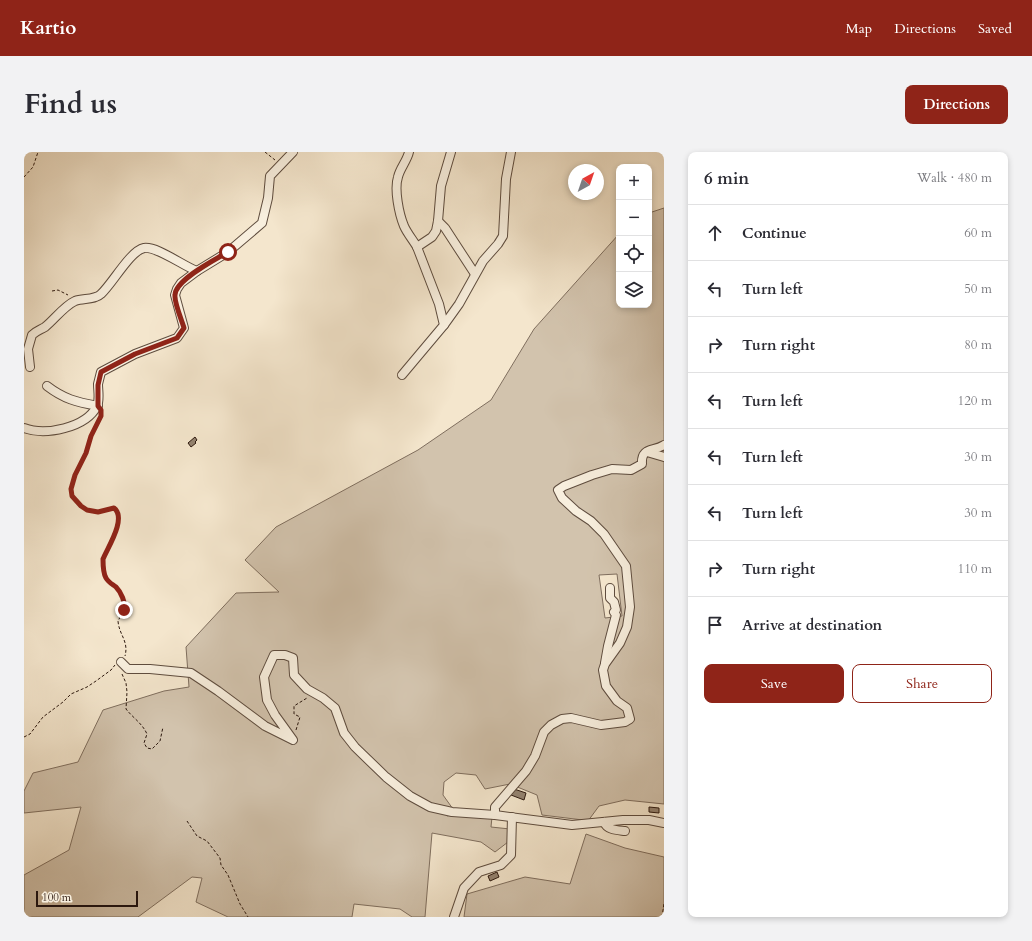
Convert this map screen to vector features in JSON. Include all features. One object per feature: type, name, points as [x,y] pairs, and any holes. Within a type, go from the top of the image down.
[{"type":"street","points":[[24,428],[38,430],[72,426],[88,418],[98,406],[98,385],[101,372],[135,354],[177,338],[188,330],[174,295],[176,289],[181,283],[197,271],[228,252],[262,223],[268,198],[270,176],[293,152]]},
{"type":"street","points":[[409,152],[408,158],[398,175],[396,188],[400,214],[404,227],[417,247],[444,325]]},
{"type":"street","points":[[417,247],[432,237],[436,231],[441,186],[450,152]]},
{"type":"street","points":[[402,375],[444,325],[475,274],[503,236],[506,179],[511,152]]},
{"type":"street","points":[[438,221],[445,228],[475,274]]},
{"type":"street","points":[[30,367],[28,349],[32,335],[44,328],[74,301],[100,296],[132,255],[139,250],[146,248],[155,249],[197,271]]},
{"type":"street","points":[[47,386],[59,396],[98,406]]},
{"type":"street","points":[[605,664],[620,643],[626,627],[630,607],[626,566],[604,534],[591,521],[576,511],[562,498],[558,490],[577,481],[612,470],[631,470],[642,464],[642,458],[646,452],[664,445]]},
{"type":"street","points":[[646,452],[664,457]]},
{"type":"street","points":[[495,815],[495,807],[526,771],[535,756],[544,732],[551,725],[562,719],[571,718],[601,725],[625,722],[630,719],[627,708],[618,701],[606,686],[603,670],[616,615],[614,612],[616,610],[614,602],[610,598],[610,588]]},
{"type":"street","points":[[293,740],[275,715],[267,700],[264,677],[274,656],[285,655],[293,658],[294,675],[307,689],[324,698],[335,708],[344,733],[355,747],[386,777],[410,796],[430,807],[452,812],[495,815],[572,825],[622,820],[649,820],[664,823]]},
{"type":"street","points":[[121,662],[128,669],[150,669],[191,673],[265,726],[293,740]]},
{"type":"street","points":[[454,917],[464,888],[479,872],[501,865],[511,855],[512,817]]},
{"type":"street","points":[[604,822],[605,826],[608,828],[624,831]]},
{"type":"path","points":[[24,177],[33,167],[38,152]]},
{"type":"path","points":[[265,152],[275,160],[283,161]]},
{"type":"path","points":[[52,291],[63,291],[74,301]]},
{"type":"path","points":[[98,406],[101,410],[101,416],[75,475],[71,489],[72,496],[87,510],[98,512],[114,508],[118,513],[119,522],[103,559],[103,564],[105,576],[107,580],[120,592],[125,608],[118,621],[126,646],[121,662],[121,671],[128,692],[126,709],[145,729],[147,734],[144,743],[147,748],[152,749],[160,741],[163,727]]},
{"type":"path","points":[[24,737],[30,734],[43,717],[71,694],[87,687],[112,670],[117,663],[121,662]]},
{"type":"path","points":[[293,740],[300,717],[294,714],[294,706],[306,699],[312,692]]},
{"type":"path","points":[[187,821],[198,836],[207,841],[217,853],[220,858],[221,865],[228,875],[240,904],[248,917]]},
{"type":"path","points":[[662,917],[664,903]]},
{"type":"shaded area","points":[[664,208],[664,804],[625,800],[599,806],[588,821],[542,815],[537,795],[510,784],[485,789],[476,775],[456,773],[444,782],[443,795],[453,809],[447,816],[492,817],[491,827],[510,829],[508,842],[495,852],[481,842],[432,833],[425,917],[412,917],[400,909],[354,904],[352,917],[228,917],[196,902],[202,878],[192,877],[138,917],[24,917],[24,875],[69,850],[81,807],[24,813],[24,791],[33,773],[78,762],[103,710],[164,691],[189,687],[186,647],[236,593],[279,592],[245,560],[276,527],[418,450],[491,400],[534,329],[616,237],[616,308],[652,308],[652,212]],"holes":[[[617,574],[622,616],[605,618],[599,575]]]},
{"type":"shaded area","points":[[586,834],[625,848],[664,857],[664,917],[464,917],[467,894],[525,877],[570,884]]},
{"type":"building","points":[[195,437],[197,440],[195,442],[196,443],[191,447],[188,443]]},
{"type":"building","points":[[514,789],[526,793],[524,800],[511,795]]},
{"type":"building","points":[[649,807],[659,808],[659,813],[649,812]]},
{"type":"building","points":[[497,872],[499,877],[490,881],[488,876]]},
{"type":"route","points":[[124,610],[125,605],[120,592],[107,580],[103,564],[104,556],[107,553],[108,546],[114,538],[115,530],[119,522],[118,513],[114,508],[98,512],[87,510],[72,496],[71,489],[72,481],[86,453],[91,436],[101,416],[101,410],[98,406],[98,385],[101,372],[135,354],[177,338],[184,328],[174,295],[176,289],[181,283],[197,271],[228,252]]}]
